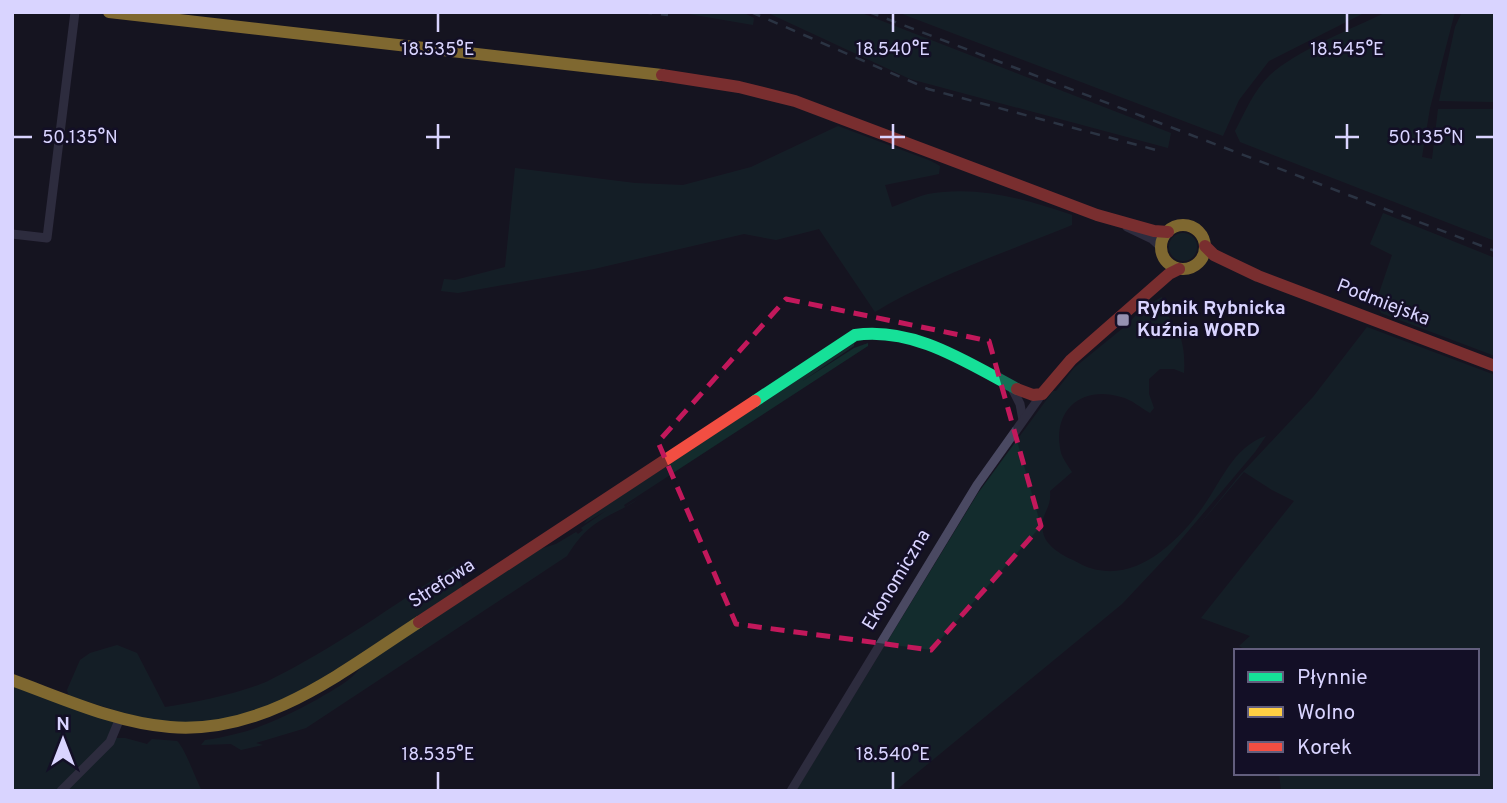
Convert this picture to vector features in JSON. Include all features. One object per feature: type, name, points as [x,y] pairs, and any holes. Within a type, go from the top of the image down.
[{"type":"street","points":[[12,234],[47,238],[75,12]]},
{"type":"street","points":[[109,12],[689,78],[739,87],[824,111],[1116,221],[1152,239],[1163,253],[1178,269],[1197,264],[1203,256],[1205,246],[1201,235],[1191,227],[1180,226],[1168,232],[1164,238],[1163,253]]},
{"type":"street","points":[[1116,221],[1168,232]]},
{"type":"street","name":"Podmiejska","points":[[1205,246],[1217,257],[1258,276],[1495,366]]},
{"type":"street","name":"Ekonomiczna","points":[[1131,306],[1160,271],[1163,253]]},
{"type":"street","name":"Podmiejska","points":[[1197,264],[1215,264],[1258,276]]},
{"type":"street","name":"Ekonomiczna","points":[[791,791],[977,485],[1042,394],[1071,360],[1131,306],[1178,269]]},
{"type":"street","name":"Strefowa","points":[[12,680],[120,718],[171,729],[205,729],[246,722],[296,701],[855,335],[880,331],[911,338],[1011,386]]},
{"type":"street","points":[[1011,386],[1029,395],[1042,394]]},
{"type":"street","points":[[1011,386],[1020,404],[1023,420]]},
{"type":"street","points":[[61,791],[110,742],[120,718]]},
{"type":"highlighted area","points":[[786,299],[989,341],[1041,526],[931,650],[736,624],[658,442]]},
{"type":"green space","points":[[677,12],[742,12],[754,18],[753,25]]},
{"type":"green space","points":[[766,12],[859,12],[1171,133],[1168,148],[910,79]]},
{"type":"green space","points":[[897,12],[1366,12],[1269,61],[1239,100],[1223,136]]},
{"type":"green space","points":[[1387,12],[1455,12],[1430,108],[1422,157],[1432,159],[1438,109],[1495,109],[1495,241],[1240,142],[1235,131],[1255,94],[1270,75],[1294,57]]},
{"type":"green space","points":[[1462,12],[1495,12],[1495,102],[1439,101],[1455,27]]},
{"type":"green space","points":[[838,126],[940,166],[939,174],[885,185],[892,207],[928,194],[983,192],[1019,199],[1072,215],[1072,225],[946,276],[875,312],[819,229],[776,240],[744,234],[594,269],[458,293],[441,291],[444,279],[455,280],[505,267],[515,168],[635,183],[683,185],[751,167]]},
{"type":"green space","points":[[1383,213],[1495,258],[1495,356],[1381,313],[1376,302],[1392,255],[1370,244]]},
{"type":"green space","points":[[1183,233],[1193,237],[1197,247],[1193,257],[1183,261],[1173,257],[1169,247],[1173,237]]},
{"type":"green space","points":[[1162,297],[1165,311],[1181,338],[1184,373],[1174,369],[1160,369],[1149,379],[1149,394],[1154,408],[1150,413],[1128,400],[1107,394],[1082,398],[1072,405],[1065,414],[1059,438],[1061,453],[1072,472],[1050,491],[1042,526],[1044,537],[1054,549],[1095,569],[1113,571],[1143,563],[1180,534],[1200,511],[1235,458],[1254,441],[1266,436],[1255,452],[1168,555],[1122,604],[895,791],[796,791],[978,493],[1053,391],[1056,391],[1074,368],[1128,324],[1150,299],[1151,303]]},
{"type":"green space","points":[[1367,327],[1495,375],[1495,791],[1281,791],[1279,775],[1479,775],[1479,649],[1244,649],[1239,646],[1250,636],[1201,618],[1294,501],[1244,472],[1195,530],[1240,475],[1313,397]]},
{"type":"green space","points":[[854,343],[854,346],[801,382],[854,348],[868,343],[868,346],[588,529],[567,556],[306,728],[256,743],[263,745],[241,750],[231,744],[201,745],[205,740],[237,734],[277,720],[336,689],[361,667],[540,549],[556,544],[576,532],[578,534],[583,530],[581,528],[607,510],[584,524],[589,517]]},
{"type":"green space","points":[[454,566],[463,587],[317,681],[253,712],[205,721],[164,721],[69,696],[67,690],[80,660],[90,653],[117,645],[137,653],[165,707],[245,690],[316,655]]},
{"type":"green space","points":[[12,684],[115,722],[108,738],[125,738],[147,744],[152,739],[177,741],[187,756],[202,791],[12,791]]},
{"type":"railway","points":[[642,12],[668,15]]},
{"type":"railway","points":[[751,12],[928,89],[1156,150]]},
{"type":"railway","points":[[869,12],[1495,251]]},
{"type":"traffic: fast","points":[[755,401],[855,335],[877,334],[919,341],[959,358],[1017,389]]},
{"type":"traffic: slow","points":[[109,12],[662,75]]},
{"type":"traffic: slow","points":[[1183,225],[1198,232],[1205,247],[1198,262],[1183,269],[1168,262],[1161,247],[1168,232],[1183,225]]},
{"type":"traffic: slow","points":[[12,680],[90,709],[150,725],[205,727],[238,721],[302,696],[419,622]]},
{"type":"traffic: jam","points":[[662,75],[739,87],[795,101],[1097,215],[1154,231],[1168,232]]},
{"type":"traffic: jam","points":[[1205,246],[1214,255],[1258,276],[1495,366]]},
{"type":"traffic: jam","points":[[1017,389],[1033,395],[1042,394],[1071,360],[1169,274],[1179,269]]},
{"type":"traffic: jam","points":[[419,622],[755,401]]},
{"type":"place","name":"Rybnik Rybnicka Kuźnia WORD","points":[[1123,320]]}]
